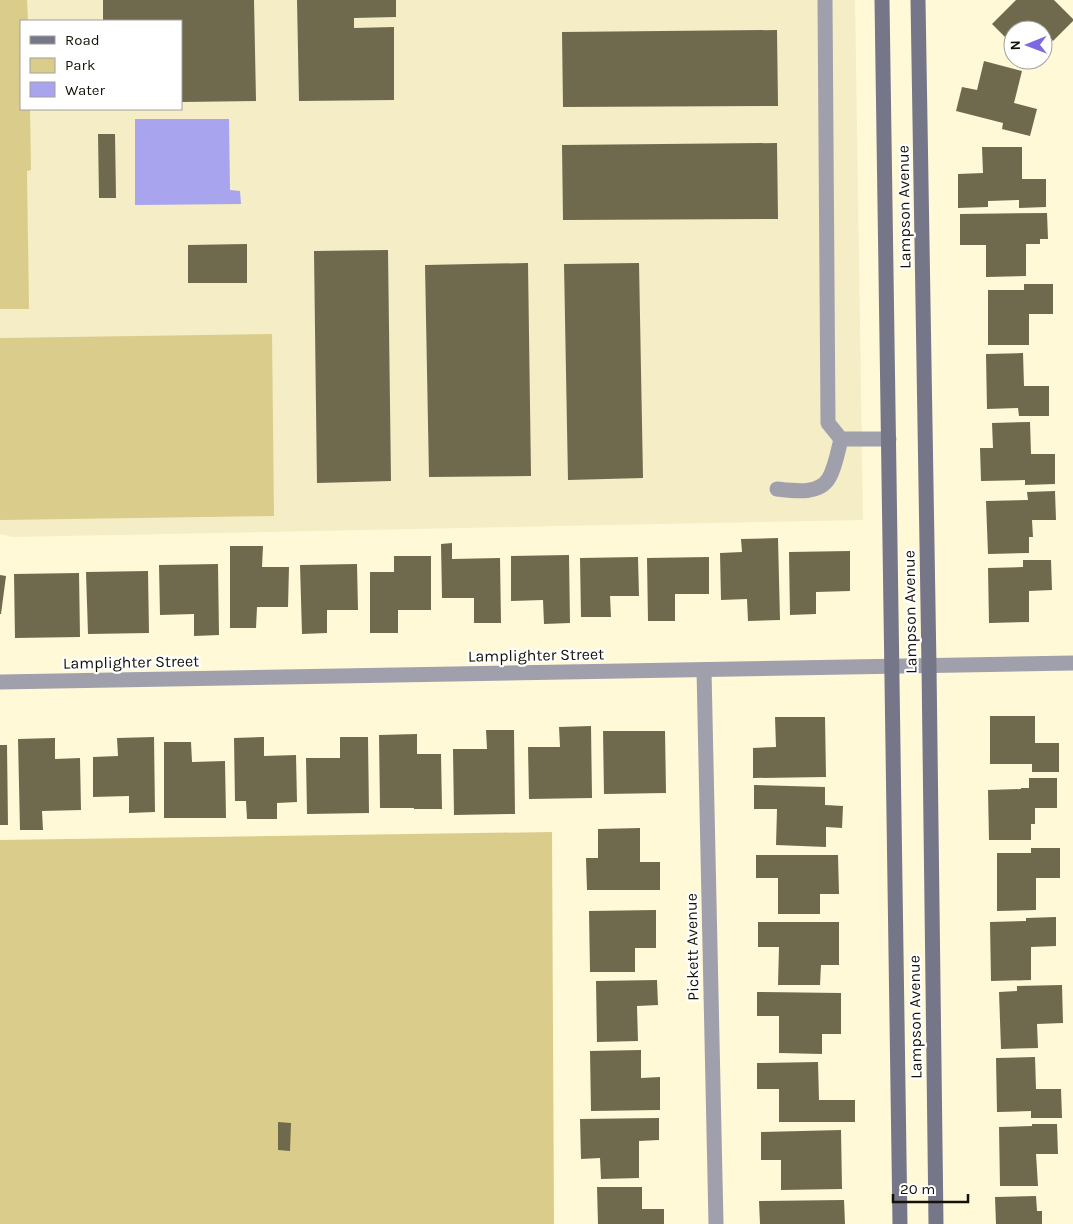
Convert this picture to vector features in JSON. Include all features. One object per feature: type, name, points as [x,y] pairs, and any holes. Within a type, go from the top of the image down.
[{"type":"main road","name":"Lampson Avenue","points":[[882,0],[900,1224]]},
{"type":"main road","name":"Lampson Avenue","points":[[918,0],[936,1224]]},
{"type":"street","points":[[825,0],[828,423],[841,439]]},
{"type":"street","points":[[841,439],[889,439]]},
{"type":"street","points":[[777,489],[805,491],[818,487],[829,479],[841,439]]},
{"type":"street","name":"Lamplighter Street","points":[[0,682],[1073,663]]},
{"type":"street","name":"Pickett Avenue","points":[[704,670],[716,1224]]},
{"type":"shaded area","points":[[0,0],[855,0],[863,520],[12,537],[0,534]]},
{"type":"green space","points":[[0,0],[27,0],[28,20],[20,20],[20,110],[30,110],[31,170],[27,171],[29,309],[0,309]]},
{"type":"green space","points":[[272,334],[274,516],[0,520],[0,338]]},
{"type":"green space","points":[[552,832],[554,1224],[0,1224],[0,840]]},
{"type":"water","points":[[135,119],[229,119],[230,190],[240,191],[241,204],[135,205]]},
{"type":"building","points":[[103,0],[254,0],[256,101],[182,102],[182,20],[103,20]]},
{"type":"building","points":[[297,0],[396,0],[396,17],[354,18],[354,28],[394,27],[394,100],[299,101]]},
{"type":"building","points":[[1016,0],[1054,0],[1073,19],[1053,41],[1053,20],[1003,20],[1003,35],[992,24]]},
{"type":"building","points":[[777,30],[778,106],[563,107],[562,32]]},
{"type":"building","points":[[984,61],[1003,66],[1003,70],[1022,71],[1014,103],[1037,109],[1030,136],[1002,129],[1003,123],[956,111],[962,87],[977,90]]},
{"type":"building","points":[[98,134],[115,134],[116,198],[99,198]]},
{"type":"building","points":[[777,143],[778,219],[563,220],[562,145]]},
{"type":"building","points":[[982,147],[1022,147],[1022,179],[1046,179],[1046,207],[1019,208],[1019,200],[988,201],[988,207],[958,208],[958,174],[983,173]]},
{"type":"building","points":[[1047,213],[1048,239],[1040,239],[1040,244],[1026,244],[1026,276],[986,277],[986,245],[960,245],[960,214]]},
{"type":"building","points":[[247,244],[247,283],[188,283],[188,245]]},
{"type":"building","points":[[388,250],[391,481],[317,483],[314,251]]},
{"type":"building","points":[[528,263],[531,476],[429,477],[425,265]]},
{"type":"building","points":[[639,263],[643,478],[568,480],[564,264]]},
{"type":"building","points":[[1024,284],[1053,284],[1053,314],[1029,314],[1029,345],[988,345],[988,290],[1024,290]]},
{"type":"building","points":[[1023,353],[1024,386],[1049,386],[1049,416],[1019,416],[1018,408],[987,409],[986,354]]},
{"type":"building","points":[[1030,422],[1031,454],[1055,454],[1055,484],[1025,485],[1025,480],[981,481],[980,448],[993,448],[992,423]]},
{"type":"building","points":[[1055,491],[1056,520],[1032,520],[1033,537],[1029,537],[1029,553],[988,554],[986,501],[1028,500],[1027,492]]},
{"type":"building","points":[[778,538],[780,620],[748,621],[747,599],[721,600],[720,553],[742,552],[741,539]]},
{"type":"building","points":[[452,543],[452,559],[500,558],[501,623],[474,623],[474,598],[442,598],[441,544]]},
{"type":"building","points":[[230,546],[263,546],[262,567],[289,567],[288,607],[257,607],[256,628],[230,628]]},
{"type":"building","points":[[850,551],[850,591],[816,592],[816,614],[790,615],[789,552]]},
{"type":"building","points":[[569,555],[570,623],[544,624],[543,600],[511,601],[511,556]]},
{"type":"building","points":[[394,556],[431,556],[431,610],[398,610],[398,633],[370,633],[370,572],[394,572]]},
{"type":"building","points":[[638,557],[639,596],[610,596],[611,617],[581,617],[580,558]]},
{"type":"building","points":[[709,557],[709,594],[675,594],[675,621],[648,621],[647,558]]},
{"type":"building","points":[[1023,560],[1051,560],[1052,590],[1029,591],[1029,622],[989,623],[988,568],[1023,567]]},
{"type":"building","points":[[218,564],[219,635],[194,636],[194,614],[160,615],[159,565]]},
{"type":"building","points":[[357,564],[358,610],[327,610],[327,633],[302,634],[300,565]]},
{"type":"building","points":[[148,571],[149,633],[88,634],[86,572]]},
{"type":"building","points":[[79,573],[80,637],[15,638],[14,574]]},
{"type":"building","points":[[0,575],[6,576],[1,614],[0,614]]},
{"type":"building","points":[[990,716],[1035,716],[1035,743],[1059,743],[1059,772],[1032,772],[1032,764],[990,764]]},
{"type":"building","points":[[775,717],[825,717],[826,777],[753,778],[753,748],[776,747]]},
{"type":"building","points":[[591,726],[592,798],[529,799],[528,747],[560,747],[559,727]]},
{"type":"building","points":[[486,730],[514,730],[515,814],[454,815],[453,749],[487,749]]},
{"type":"building","points":[[603,731],[665,731],[666,793],[604,794]]},
{"type":"building","points":[[417,734],[417,754],[441,754],[442,809],[380,808],[379,735]]},
{"type":"building","points":[[154,737],[155,812],[129,813],[129,796],[93,797],[93,757],[118,756],[117,738]]},
{"type":"building","points":[[264,737],[264,756],[296,755],[297,802],[277,803],[277,819],[247,819],[246,801],[235,801],[234,738]]},
{"type":"building","points":[[340,737],[368,737],[369,813],[307,814],[306,758],[340,758]]},
{"type":"building","points":[[55,738],[55,759],[80,758],[81,810],[42,811],[43,830],[20,830],[18,739]]},
{"type":"building","points":[[164,742],[191,742],[192,762],[225,761],[226,818],[164,818]]},
{"type":"building","points":[[0,745],[7,745],[8,825],[0,825]]},
{"type":"building","points":[[1029,778],[1057,778],[1057,808],[1035,808],[1035,824],[1031,824],[1031,840],[989,840],[988,790],[1029,788]]},
{"type":"building","points":[[754,785],[825,787],[825,805],[843,806],[842,828],[826,827],[826,847],[776,845],[777,809],[754,809]]},
{"type":"building","points":[[640,828],[640,862],[660,862],[660,890],[587,890],[586,858],[598,858],[598,829]]},
{"type":"building","points":[[1031,848],[1060,848],[1060,878],[1036,878],[1036,910],[997,911],[997,853],[1031,853]]},
{"type":"building","points":[[756,855],[838,855],[839,894],[820,894],[820,914],[778,914],[778,878],[756,878]]},
{"type":"building","points":[[656,910],[656,948],[635,948],[635,972],[590,972],[589,911]]},
{"type":"building","points":[[1056,917],[1056,946],[1031,947],[1031,980],[991,981],[990,922],[1026,921],[1026,918]]},
{"type":"building","points":[[758,922],[839,922],[839,965],[821,965],[820,985],[778,985],[779,947],[758,947]]},
{"type":"building","points":[[657,980],[658,1005],[637,1006],[638,1041],[597,1042],[596,981]]},
{"type":"building","points":[[1062,985],[1063,1023],[1037,1024],[1038,1048],[1001,1049],[999,992],[1017,991],[1017,986]]},
{"type":"building","points":[[757,992],[841,993],[841,1034],[822,1034],[822,1054],[779,1053],[779,1016],[757,1016]]},
{"type":"building","points":[[641,1050],[641,1078],[660,1077],[660,1110],[591,1111],[590,1051]]},
{"type":"building","points":[[1035,1057],[1036,1089],[1061,1089],[1062,1118],[1031,1118],[1031,1111],[997,1112],[996,1058]]},
{"type":"building","points":[[818,1062],[819,1100],[855,1100],[855,1122],[779,1122],[779,1089],[757,1089],[757,1063]]},
{"type":"building","points":[[659,1118],[659,1140],[639,1141],[639,1178],[601,1179],[600,1158],[581,1159],[580,1119]]},
{"type":"building","points":[[278,1122],[291,1123],[290,1151],[278,1150]]},
{"type":"building","points":[[1032,1124],[1057,1124],[1058,1154],[1036,1154],[1038,1186],[1000,1186],[999,1127],[1032,1126]]},
{"type":"building","points":[[841,1130],[842,1189],[781,1190],[781,1160],[761,1160],[761,1132]]},
{"type":"building","points":[[597,1187],[642,1187],[642,1209],[664,1209],[664,1224],[598,1224]]},
{"type":"building","points":[[1036,1196],[1037,1211],[1042,1211],[1042,1224],[996,1224],[995,1197]]},
{"type":"building","points":[[844,1200],[845,1224],[760,1224],[759,1201]]}]
